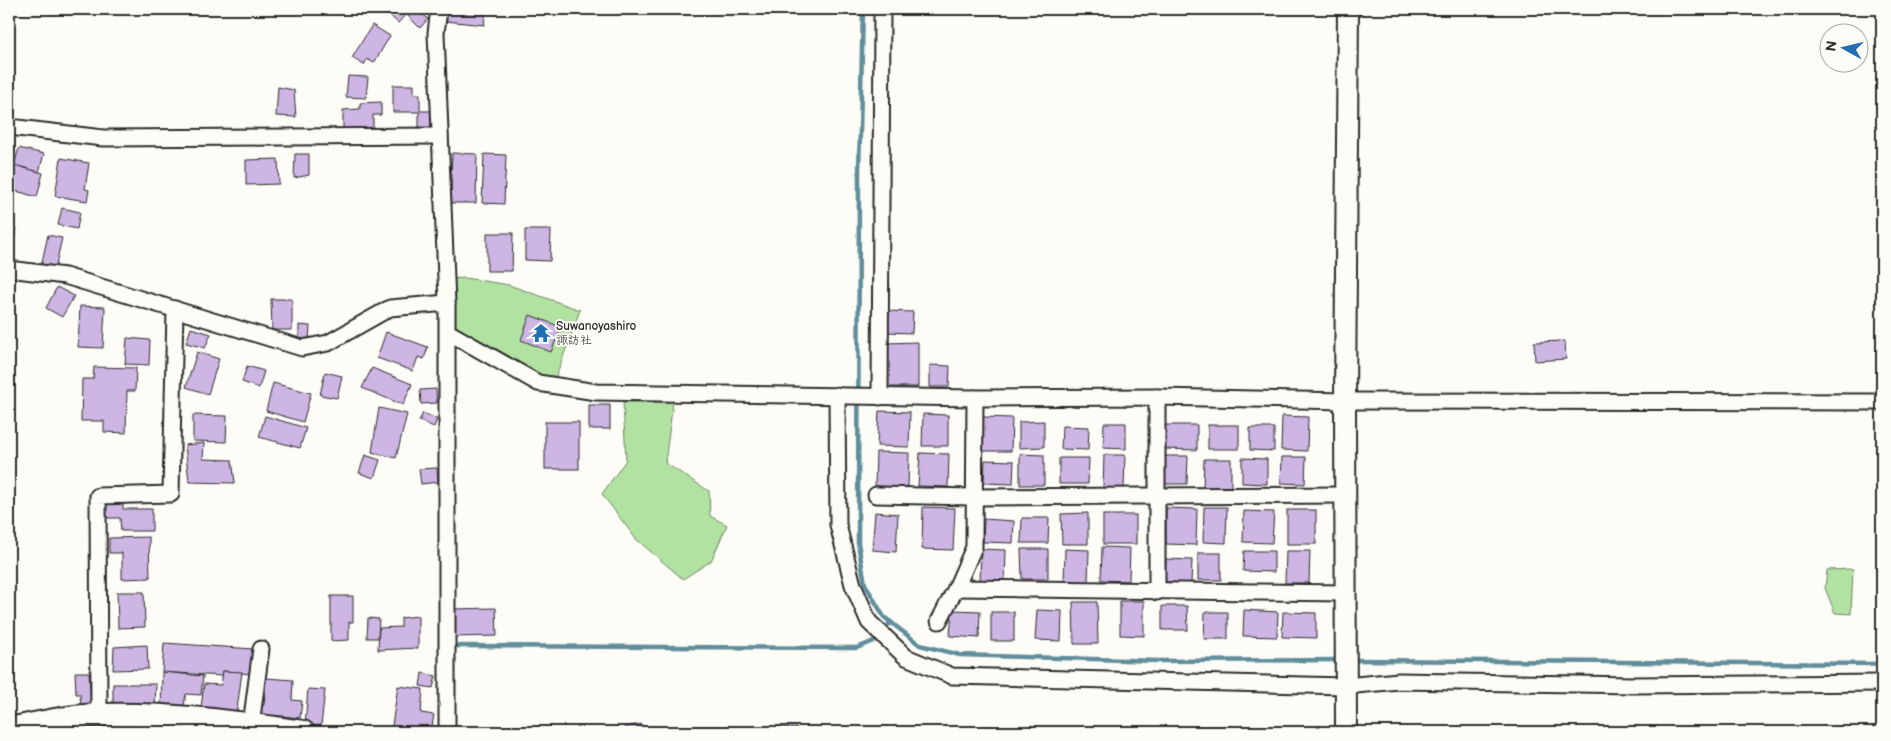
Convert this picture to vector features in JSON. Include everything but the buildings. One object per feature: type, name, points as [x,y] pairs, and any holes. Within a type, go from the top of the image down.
[{"type":"main road","points":[[9,730],[54,720],[99,715],[184,717],[289,731]]},
{"type":"street","points":[[439,9],[436,34],[448,332],[447,732]]},
{"type":"street","points":[[876,396],[882,9]]},
{"type":"street","points":[[1346,732],[1345,401],[1348,9]]},
{"type":"street","points":[[9,127],[103,138],[440,136]]},
{"type":"street","points":[[9,269],[65,276],[302,348],[328,343],[390,308],[447,303]]},
{"type":"street","points":[[99,715],[98,496],[171,494],[175,309]]},
{"type":"street","points":[[448,332],[538,383],[596,392],[975,398],[1157,397],[1345,401],[1882,402]]},
{"type":"street","points":[[837,395],[838,525],[852,585],[869,622],[906,657],[952,676],[1345,686],[1399,681],[1633,685],[1882,683]]},
{"type":"street","points":[[1157,397],[1157,592]]},
{"type":"street","points":[[939,620],[974,547],[975,398]]},
{"type":"street","points":[[876,495],[973,497],[1345,496]]},
{"type":"street","points":[[956,588],[1345,593]]},
{"type":"street","points":[[251,725],[261,649]]},
{"type":"green space","points":[[465,278],[509,285],[580,310],[554,382],[539,379],[450,330],[450,279]]},
{"type":"green space","points":[[623,402],[673,402],[665,463],[709,491],[710,516],[727,525],[711,561],[683,579],[636,539],[602,494],[626,460]]},
{"type":"green space","points":[[1853,569],[1851,614],[1835,613],[1825,588],[1827,570]]},
{"type":"waterway","points":[[863,9],[859,172],[858,543],[865,584],[884,617],[920,645],[960,655],[1158,661],[1341,660]]},
{"type":"waterway","points":[[456,646],[857,648],[874,641],[891,622]]},
{"type":"waterway","points":[[1351,660],[1882,664]]},
{"type":"place","name":"Suwanoyashiro 諏訪社","points":[[541,333]]}]
